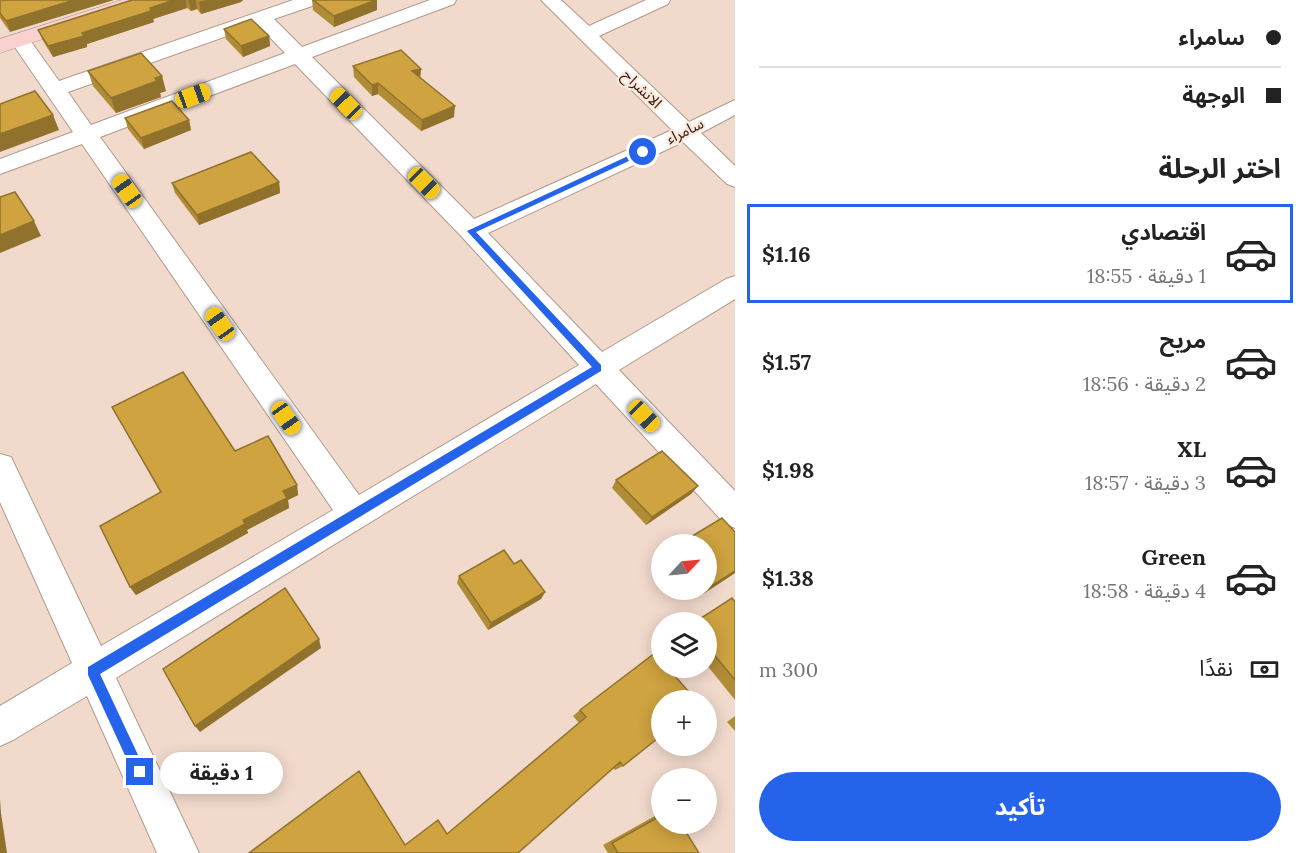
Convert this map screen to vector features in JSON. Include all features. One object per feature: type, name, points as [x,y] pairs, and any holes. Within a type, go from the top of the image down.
[{"type":"main road","points":[[10,43],[143,0]]},
{"type":"street","points":[[53,90],[311,0]]},
{"type":"street","points":[[0,167],[300,57],[447,0]]},
{"type":"street","name":"الانشراح","points":[[549,0],[735,179]]},
{"type":"street","points":[[586,35],[661,0]]},
{"type":"street","points":[[261,17],[471,231],[735,513]]},
{"type":"street","points":[[10,43],[53,90],[87,134],[353,513]]},
{"type":"street","name":"سامراء","points":[[471,231],[686,132],[735,106]]},
{"type":"street","points":[[0,727],[353,513],[735,286]]},
{"type":"street","points":[[0,467],[178,853]]},
{"type":"building","points":[[0,0],[74,0],[6,21],[0,13]]},
{"type":"building","points":[[132,0],[174,0],[150,8],[151,11],[82,33],[84,36],[48,46],[38,30]]},
{"type":"building","points":[[313,0],[376,0],[334,16]]},
{"type":"building","points":[[251,19],[269,36],[241,46],[224,29]]},
{"type":"building","points":[[401,50],[421,69],[412,71],[455,106],[422,120],[378,83],[372,85],[353,66]]},
{"type":"building","points":[[141,53],[162,76],[155,78],[157,81],[111,98],[88,71]]},
{"type":"building","points":[[35,91],[53,115],[0,134],[0,104]]},
{"type":"building","points":[[172,101],[189,120],[141,138],[125,118]]},
{"type":"building","points":[[251,152],[279,182],[197,215],[172,183]]},
{"type":"building","points":[[15,192],[34,221],[0,235],[0,197]]},
{"type":"building","points":[[183,372],[235,451],[268,436],[297,485],[283,491],[287,498],[243,520],[245,524],[130,587],[100,526],[161,492],[112,407]]},
{"type":"building","points":[[662,451],[698,486],[652,517],[616,480]]},
{"type":"building","points":[[722,518],[735,532],[735,571],[717,583],[717,534],[696,534]]},
{"type":"building","points":[[504,550],[514,564],[521,560],[545,592],[491,623],[459,576]]},
{"type":"building","points":[[285,588],[319,639],[195,726],[163,669]]},
{"type":"building","points":[[732,598],[735,602],[735,680],[717,658],[717,612],[710,612]]},
{"type":"building","points":[[651,656],[651,678],[677,678],[687,690],[651,690],[651,744],[623,766],[620,762],[518,853],[249,853],[359,771],[405,845],[438,820],[447,834],[586,717],[580,710]]},
{"type":"building","points":[[651,821],[651,834],[687,834],[699,853],[618,853],[612,843]]},
{"type":"route","points":[[140,772],[93,671],[598,368],[471,231],[643,152]]}]
